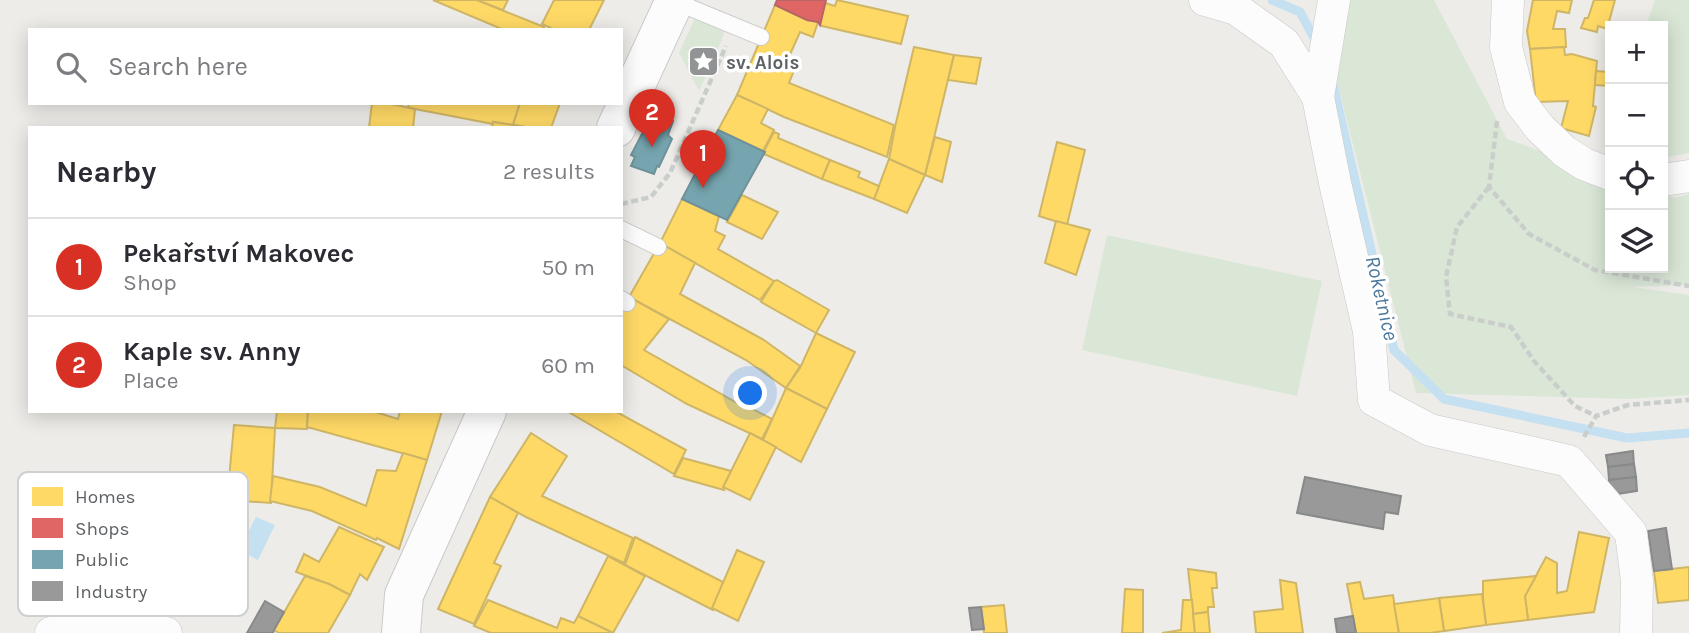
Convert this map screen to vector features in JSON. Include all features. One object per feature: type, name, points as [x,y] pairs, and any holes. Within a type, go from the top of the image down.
[{"type":"street","points":[[617,126],[675,0]]},
{"type":"street","points":[[1205,0],[1236,9],[1284,43],[1318,97]]},
{"type":"street","points":[[1334,0],[1318,97],[1369,331],[1374,400],[1430,430],[1569,461],[1631,533],[1637,581],[1636,633]]},
{"type":"street","points":[[1508,0],[1506,47],[1520,102],[1540,128],[1564,150],[1584,164],[1605,172]]},
{"type":"street","points":[[1668,179],[1689,176]]},
{"type":"street","points":[[401,633],[404,595],[486,413]]},
{"type":"street","points":[[51,633],[144,625],[166,633]]},
{"type":"lane","points":[[675,0],[761,37]]},
{"type":"lane","points":[[623,230],[658,247]]},
{"type":"path","points":[[623,204],[651,197],[670,173],[734,26]]},
{"type":"path","points":[[1499,111],[1489,187],[1457,227],[1446,277],[1450,314],[1511,327],[1534,361],[1575,406],[1596,416],[1629,405],[1689,400]]},
{"type":"path","points":[[1489,187],[1529,234],[1595,270],[1689,286]]},
{"type":"path","points":[[1583,438],[1596,416]]},
{"type":"green space","points":[[1348,0],[1434,0],[1507,139],[1605,173],[1605,273],[1668,273],[1668,196],[1675,198],[1689,194],[1689,285],[1633,287],[1689,295],[1689,395],[1629,399],[1416,393],[1328,46]]},
{"type":"green space","points":[[1655,0],[1689,0],[1689,153],[1668,157],[1668,21],[1648,21]]},
{"type":"green space","points":[[695,18],[725,29],[699,91],[679,53]]},
{"type":"green space","points":[[1107,235],[1322,281],[1297,396],[1082,350]]},
{"type":"water","points":[[256,517],[275,525],[258,560],[248,555],[248,533]]},
{"type":"building: Homes","points":[[433,0],[477,0],[544,27],[499,28]]},
{"type":"building: Homes","points":[[477,0],[508,0],[503,10]]},
{"type":"building: Homes","points":[[554,0],[604,0],[590,28],[551,28],[542,24]]},
{"type":"building: Homes","points":[[837,0],[908,16],[901,44],[820,25],[825,3],[835,6]]},
{"type":"building: Homes","points":[[1533,0],[1572,0],[1569,13],[1557,11],[1553,29],[1565,29],[1566,47],[1530,49],[1527,31]]},
{"type":"building: Homes","points":[[1594,0],[1615,0],[1609,21],[1605,21],[1605,28],[1598,26],[1597,32],[1581,28],[1585,18],[1588,18]]},
{"type":"building: Homes","points":[[775,5],[807,20],[818,22],[813,37],[800,32],[788,59],[797,63],[789,83],[894,125],[887,157],[784,117],[737,95]]},
{"type":"building: Homes","points":[[914,47],[954,55],[925,175],[889,159]]},
{"type":"building: Homes","points":[[1564,47],[1565,55],[1572,54],[1597,61],[1593,106],[1596,107],[1589,136],[1561,128],[1568,101],[1536,102],[1530,49]]},
{"type":"building: Homes","points":[[954,55],[981,58],[976,84],[948,80]]},
{"type":"building: Homes","points":[[1596,71],[1605,72],[1605,86],[1595,85]]},
{"type":"building: Homes","points":[[737,95],[768,109],[761,123],[774,130],[763,151],[718,130]]},
{"type":"building: Homes","points":[[372,105],[396,105],[415,109],[413,126],[369,126]]},
{"type":"building: Homes","points":[[519,105],[513,125],[493,124],[408,107]]},
{"type":"building: Homes","points":[[519,105],[559,105],[552,126],[513,125]]},
{"type":"building: Homes","points":[[493,122],[521,126],[492,126]]},
{"type":"building: Homes","points":[[774,132],[779,134],[778,138],[830,160],[822,179],[764,154]]},
{"type":"building: Homes","points":[[935,137],[951,142],[942,182],[925,175]]},
{"type":"building: Homes","points":[[1057,142],[1085,150],[1067,225],[1039,216]]},
{"type":"building: Homes","points":[[889,159],[925,175],[907,213],[874,199]]},
{"type":"building: Homes","points":[[830,160],[860,172],[858,177],[879,186],[874,199],[822,179]]},
{"type":"building: Homes","points":[[742,195],[778,212],[762,239],[727,222]]},
{"type":"building: Homes","points":[[682,199],[719,216],[715,231],[725,236],[718,249],[774,281],[760,300],[660,243]]},
{"type":"building: Homes","points":[[1056,221],[1090,230],[1076,275],[1045,263]]},
{"type":"building: Homes","points":[[660,243],[695,263],[680,294],[764,340],[800,366],[786,388],[746,360],[629,297]]},
{"type":"building: Homes","points":[[777,280],[829,310],[816,333],[761,302]]},
{"type":"building: Homes","points":[[631,298],[669,319],[644,350],[746,408],[747,406],[772,419],[762,439],[687,404],[623,366],[623,307]]},
{"type":"building: Homes","points":[[816,333],[855,352],[827,409],[786,388],[800,368]]},
{"type":"building: Homes","points":[[786,388],[827,409],[801,462],[763,440]]},
{"type":"building: Homes","points":[[277,413],[308,413],[307,429],[275,428]]},
{"type":"building: Homes","points":[[308,413],[378,413],[398,419],[400,413],[441,413],[427,460],[307,427]]},
{"type":"building: Homes","points":[[570,413],[619,413],[686,450],[674,474]]},
{"type":"building: Homes","points":[[234,425],[275,428],[271,503],[248,501],[248,472],[230,472]]},
{"type":"building: Homes","points":[[531,433],[567,456],[542,496],[633,538],[624,563],[490,497]]},
{"type":"building: Homes","points":[[750,433],[776,447],[750,500],[723,487]]},
{"type":"building: Homes","points":[[403,453],[427,460],[399,549],[312,511],[270,501],[273,476],[320,487],[366,506],[377,470],[396,471]]},
{"type":"building: Homes","points":[[683,458],[731,471],[724,490],[674,476]]},
{"type":"building: Homes","points":[[490,497],[518,513],[494,563],[501,566],[474,624],[438,609]]},
{"type":"building: Homes","points":[[339,527],[384,547],[367,580],[360,574],[350,595],[296,572],[304,554],[319,562]]},
{"type":"building: Homes","points":[[1579,532],[1609,538],[1594,612],[1528,620],[1525,596],[1546,557],[1557,563],[1557,593],[1567,591]]},
{"type":"building: Homes","points":[[635,537],[723,582],[713,610],[625,565]]},
{"type":"building: Homes","points":[[737,550],[764,562],[738,621],[712,608]]},
{"type":"building: Homes","points":[[608,556],[645,576],[613,633],[578,616]]},
{"type":"building: Homes","points":[[1689,567],[1689,600],[1658,603],[1654,571]]},
{"type":"building: Homes","points":[[1188,569],[1216,573],[1217,588],[1212,588],[1214,607],[1208,607],[1208,612],[1193,614]]},
{"type":"building: Homes","points":[[305,576],[350,595],[328,633],[279,633],[274,630]]},
{"type":"building: Homes","points":[[1536,576],[1525,596],[1528,620],[1486,625],[1483,581]]},
{"type":"building: Homes","points":[[1280,580],[1296,583],[1303,633],[1256,633],[1254,612],[1283,609]]},
{"type":"building: Homes","points":[[1360,582],[1364,599],[1393,595],[1399,633],[1356,633],[1347,584]]},
{"type":"building: Homes","points":[[1125,589],[1143,590],[1143,633],[1122,633]]},
{"type":"building: Homes","points":[[1482,594],[1486,625],[1444,631],[1439,598]]},
{"type":"building: Homes","points":[[1439,598],[1444,631],[1399,633],[1394,604]]},
{"type":"building: Homes","points":[[488,600],[557,628],[561,618],[574,623],[578,616],[613,633],[491,633],[474,626]]},
{"type":"building: Homes","points":[[1183,600],[1192,600],[1195,633],[1162,633],[1181,630]]},
{"type":"building: Homes","points":[[1004,605],[1007,633],[984,633],[981,607]]},
{"type":"building: Homes","points":[[1208,612],[1210,633],[1195,633],[1193,614]]},
{"type":"building: Shops","points":[[777,0],[826,0],[820,25],[775,5]]},
{"type":"building: Public","points":[[657,114],[673,121],[668,135],[672,139],[654,174],[631,166],[635,157],[631,155],[644,130],[648,129]]},
{"type":"building: Public","points":[[718,130],[765,152],[727,220],[682,199]]},
{"type":"building: Industry","points":[[1633,451],[1634,464],[1608,467],[1606,455]]},
{"type":"building: Industry","points":[[1634,464],[1636,477],[1609,480],[1608,467]]},
{"type":"building: Industry","points":[[1305,477],[1401,496],[1398,514],[1385,512],[1383,529],[1297,513]]},
{"type":"building: Industry","points":[[1636,477],[1637,491],[1611,495],[1609,480]]},
{"type":"building: Industry","points":[[1666,528],[1672,569],[1654,571],[1648,531]]},
{"type":"building: Industry","points":[[265,601],[284,612],[273,633],[247,633]]},
{"type":"building: Industry","points":[[981,607],[984,629],[972,630],[969,608]]},
{"type":"building: Industry","points":[[1353,616],[1356,633],[1337,633],[1335,619]]},
{"type":"waterway","name":"Roketnice","points":[[1272,0],[1300,12],[1318,45]]},
{"type":"waterway","name":"Roketnice","points":[[1333,84],[1394,350],[1444,399],[1627,438],[1689,433]]},
{"type":"place","name":"sv. Alois","points":[[703,62]]},
{"type":"place","name":"Kaple sv. Anny","points":[[652,147]]},
{"type":"place","name":"Pekařství Makovec","points":[[703,188]]}]
